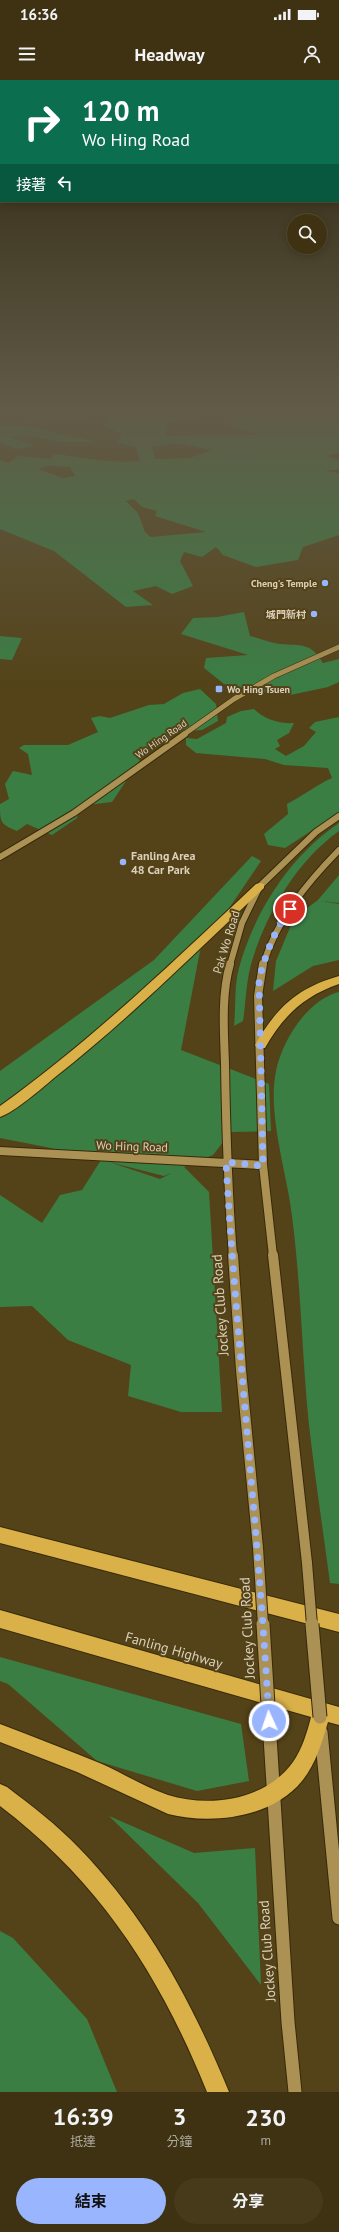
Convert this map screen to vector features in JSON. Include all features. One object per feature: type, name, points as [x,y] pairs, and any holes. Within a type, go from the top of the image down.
[{"type":"highway","points":[[0,1112],[36,1087],[109,1027],[260,886]]},
{"type":"highway","points":[[260,1045],[274,1023],[289,1006],[316,987],[339,980]]},
{"type":"highway","points":[[0,1535],[339,1624]]},
{"type":"highway","name":"Fanling Highway","points":[[0,1619],[339,1716]]},
{"type":"highway","points":[[0,1733],[97,1771],[169,1804],[218,1810],[242,1806],[272,1793],[289,1781],[304,1761],[312,1746],[320,1717]]},
{"type":"highway","points":[[0,1794],[52,1836],[88,1873],[123,1915],[152,1958],[187,2019],[218,2092]]},
{"type":"main road","name":"Wo Hing Road","points":[[0,857],[74,813],[234,699],[274,676],[339,647]]},
{"type":"main road","name":"Pak Wo Road","points":[[226,1162],[224,1008],[226,978],[242,923],[260,886],[316,832],[339,816]]},
{"type":"main road","points":[[339,850],[311,879],[282,919],[263,964],[258,996],[263,1166],[307,1563],[331,1843],[339,1918]]},
{"type":"main road","name":"Wo Hing Road","points":[[0,1151],[226,1162],[263,1166]]},
{"type":"main road","name":"Jockey Club Road","points":[[226,1162],[241,1370],[258,1548],[272,1793],[288,2022],[295,2092]]},
{"type":"green space","points":[[0,504],[129,504],[138,513],[145,532],[151,537],[206,532],[155,516],[157,511],[142,507],[139,504],[339,504],[339,535],[303,547],[298,560],[256,567],[223,555],[216,547],[202,557],[184,552],[180,561],[193,586],[172,594],[156,586],[133,591],[153,605],[126,607],[54,551],[0,529]]},
{"type":"green space","points":[[244,612],[250,636],[276,643],[305,646],[314,651],[323,663],[339,659],[339,682],[328,687],[290,695],[256,691],[224,684],[204,668],[206,658],[248,655],[181,634],[193,618],[217,617]]},
{"type":"green space","points":[[0,636],[22,638],[12,660],[0,659]]},
{"type":"green space","points":[[200,689],[216,704],[218,721],[202,730],[179,732],[164,743],[152,742],[112,802],[79,806],[77,818],[52,835],[27,824],[17,831],[2,822],[0,815],[0,804],[9,799],[5,784],[13,771],[32,775],[28,754],[19,748],[24,745],[68,745],[98,732],[91,718],[100,716],[110,718],[149,705],[164,704],[183,693]]},
{"type":"green space","points":[[254,709],[262,716],[272,720],[283,723],[294,723],[289,733],[277,740],[280,746],[275,749],[286,756],[304,746],[316,732],[309,728],[315,722],[339,717],[339,818],[325,822],[285,848],[268,845],[264,834],[288,814],[287,804],[332,778],[328,768],[284,765],[265,759],[196,753],[186,745],[186,738],[197,739],[226,723],[227,717],[241,711]]},
{"type":"green space","points":[[339,823],[339,831],[324,843],[297,872],[275,906],[258,943],[250,968],[243,1021],[234,1026],[237,975],[254,926],[277,886],[290,868],[305,851]]},
{"type":"green space","points":[[252,856],[261,861],[200,951],[181,1050],[269,1084],[271,1131],[231,1132],[213,1155],[184,1167],[209,1192],[222,1412],[181,1412],[128,1396],[131,1365],[68,1340],[32,1306],[0,1307],[0,1195],[42,1223],[60,1195],[82,1190],[101,1160],[0,1138],[0,1071],[154,960]],"holes":[[[109,1162],[164,1176],[172,1173],[160,1179]]]},
{"type":"green space","points":[[339,875],[339,903],[321,901],[339,904],[339,960],[313,966],[273,991],[276,961],[294,918],[318,900]]},
{"type":"green space","points":[[339,992],[339,1584],[330,1583],[314,1465],[309,1425],[295,1242],[290,1199],[276,1124],[274,1088],[279,1059],[290,1035],[298,1023],[316,1004],[327,996]]},
{"type":"green space","points":[[0,1657],[241,1724],[249,1781],[197,1791],[97,1761],[8,1684],[0,1681]]},
{"type":"green space","points":[[109,1816],[194,1853],[255,1848],[261,1985],[198,1903]]},
{"type":"green space","points":[[0,1931],[13,1938],[87,2019],[117,2092],[0,2092]]},
{"type":"place","name":"Cheng's Temple","points":[[325,583]]},
{"type":"place","name":"城門新村","points":[[314,614]]},
{"type":"place","name":"Wo Hing Tsuen","points":[[219,689]]},
{"type":"place","name":"Fanling Area 48 Car Park","points":[[123,862]]},
{"type":"route","points":[[269,1721],[258,1548],[241,1370],[226,1162],[263,1166],[258,996],[259,980],[263,964],[282,919],[290,909]]}]
